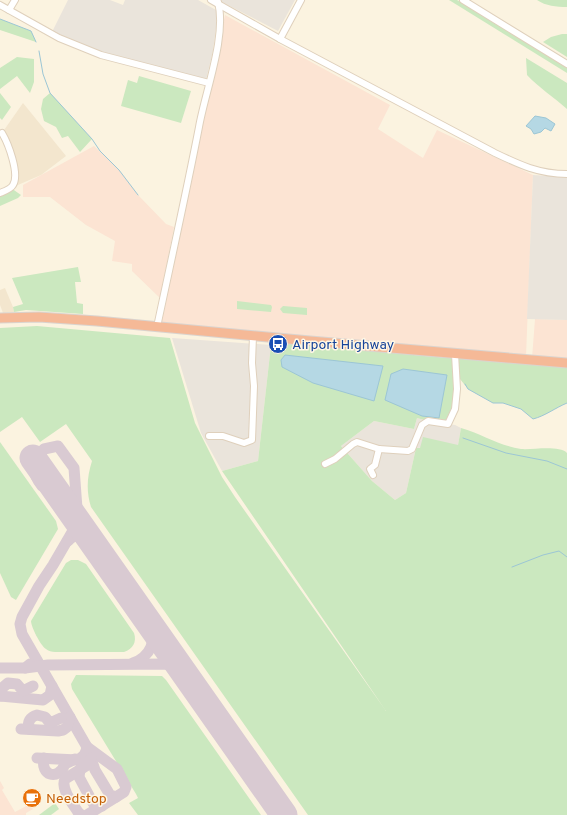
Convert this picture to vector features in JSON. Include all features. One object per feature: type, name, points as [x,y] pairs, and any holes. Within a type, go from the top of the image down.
[{"type":"highway","points":[[0,318],[39,317],[567,363]]},
{"type":"street","points":[[9,10],[15,0]]},
{"type":"street","points":[[211,0],[218,2],[280,39],[495,153],[528,168],[555,174],[567,174]]},
{"type":"street","points":[[280,39],[301,0]]},
{"type":"street","points":[[463,0],[567,64]]},
{"type":"street","points":[[157,327],[216,53],[220,28],[220,10],[218,2]]},
{"type":"street","points":[[0,5],[60,38],[101,56],[209,83]]},
{"type":"street","points":[[0,193],[11,188],[15,183],[11,153],[2,133]]},
{"type":"street","points":[[209,436],[223,436],[244,443],[252,440],[254,386],[252,363],[253,336]]},
{"type":"street","points":[[325,464],[335,459],[357,442],[379,449],[408,451],[412,449],[422,425],[428,421],[448,424],[455,409],[458,389],[455,354]]},
{"type":"street","points":[[373,475],[370,469],[375,465],[379,449]]},
{"type":"shaded area","points":[[68,0],[110,0],[123,5],[125,0],[198,0],[216,10],[216,28],[213,51],[206,80],[111,56],[52,32]]},
{"type":"shaded area","points":[[221,0],[295,0],[278,31],[222,2]]},
{"type":"shaded area","points":[[225,15],[390,105],[378,129],[423,158],[437,130],[533,175],[526,357],[161,324]]},
{"type":"shaded area","points":[[23,103],[66,156],[41,175],[11,188],[14,169],[2,133]]},
{"type":"shaded area","points":[[94,146],[119,170],[138,195],[166,224],[174,227],[160,298],[132,271],[132,264],[112,261],[115,241],[86,225],[50,197],[23,197],[23,185]]},
{"type":"shaded area","points":[[533,175],[567,177],[567,320],[527,319]]},
{"type":"shaded area","points":[[5,288],[14,312],[3,313],[0,305],[0,290]]},
{"type":"shaded area","points":[[535,319],[567,320],[567,360],[532,358]]},
{"type":"shaded area","points":[[172,338],[271,345],[258,461],[222,471],[201,433]]},
{"type":"shaded area","points":[[417,418],[455,425],[461,428],[458,445],[416,448],[406,493],[395,500],[372,481],[341,446],[374,421],[414,429]]},
{"type":"shaded area","points":[[0,781],[4,788],[2,790],[15,812],[30,804],[33,809],[26,813],[26,815],[0,815]]},
{"type":"green space","points":[[449,0],[457,0],[567,67],[567,73]]},
{"type":"green space","points":[[537,0],[567,0],[567,7],[551,6]]},
{"type":"green space","points":[[0,19],[31,31],[36,42],[0,30]]},
{"type":"green space","points":[[567,34],[567,57],[543,42],[551,37]]},
{"type":"green space","points":[[17,57],[34,59],[34,82],[30,93],[17,76],[0,89],[0,68]]},
{"type":"green space","points":[[526,58],[567,83],[567,109],[527,75]]},
{"type":"green space","points":[[139,76],[191,91],[181,123],[121,106],[128,80],[137,83]]},
{"type":"green space","points":[[0,93],[11,107],[2,120],[0,118]]},
{"type":"green space","points":[[50,93],[92,139],[80,152],[68,136],[62,138],[56,127],[44,121],[41,109],[43,99]]},
{"type":"green space","points":[[11,188],[21,195],[18,198],[0,206],[0,193]]},
{"type":"green space","points":[[78,267],[81,282],[75,282],[77,303],[83,304],[83,314],[26,310],[14,312],[13,307],[23,304],[12,278]]},
{"type":"green space","points":[[237,301],[271,305],[271,312],[237,309]]},
{"type":"green space","points":[[283,306],[307,308],[307,315],[283,313],[280,309]]},
{"type":"green space","points":[[37,326],[170,338],[195,423],[222,477],[386,711],[222,471],[258,461],[271,345],[284,342],[424,356],[567,367],[567,403],[537,418],[533,419],[521,409],[503,403],[493,403],[468,389],[456,374],[457,389],[448,424],[417,418],[414,429],[374,421],[341,446],[372,481],[395,500],[406,493],[416,448],[420,448],[423,437],[458,445],[461,428],[498,443],[521,449],[552,448],[567,453],[567,815],[308,815],[91,507],[88,495],[88,484],[92,461],[66,424],[40,442],[22,417],[0,432],[0,328]]},
{"type":"green space","points":[[0,442],[56,521],[58,529],[16,600],[11,597],[0,573]]},
{"type":"green space","points":[[71,560],[78,560],[86,564],[134,633],[135,642],[130,649],[124,652],[54,652],[47,650],[44,647],[34,632],[31,621],[66,563]]},
{"type":"green space","points":[[76,675],[162,676],[261,815],[138,815],[129,803],[138,798],[136,794],[72,689],[71,684]]},
{"type":"green space","points":[[55,803],[59,809],[51,815],[39,815]]},
{"type":"water","points":[[535,116],[546,118],[555,124],[551,131],[545,128],[541,132],[534,134],[531,129],[526,126]]},
{"type":"water","points":[[285,355],[383,366],[374,401],[313,383],[282,367],[281,360]]},
{"type":"water","points":[[403,369],[447,375],[439,418],[422,416],[385,400],[391,374]]},
{"type":"waterway","points":[[0,19],[31,31],[36,42]]},
{"type":"waterway","points":[[39,51],[43,74],[50,93],[92,139],[100,151],[119,170],[138,195]]},
{"type":"waterway","points":[[465,384],[468,389],[493,403],[503,403],[521,409],[533,419],[567,403]]},
{"type":"waterway","points":[[463,438],[506,453],[547,461],[567,469]]},
{"type":"waterway","points":[[512,567],[543,555],[559,551],[567,557]]},
{"type":"taxiway","points":[[56,491],[42,486],[38,481],[34,467],[37,459],[44,449],[58,446],[74,468],[78,522],[39,586],[22,617],[20,624],[22,634],[87,747],[95,770],[110,795],[116,797],[87,815]]},
{"type":"taxiway","points":[[68,541],[72,537],[80,535],[90,540],[96,548]]},
{"type":"taxiway","points":[[133,663],[144,657],[151,647],[153,636],[150,623]]},
{"type":"taxiway","points":[[0,668],[25,668],[30,664]]},
{"type":"taxiway","points":[[25,668],[48,665],[167,664],[182,671],[190,680]]},
{"type":"taxiway","points":[[1,696],[1,689],[8,683],[17,684],[23,691],[33,686]]},
{"type":"taxiway","points":[[0,696],[43,700],[50,695],[52,686]]},
{"type":"taxiway","points":[[29,729],[28,724],[30,720],[37,715],[45,717],[50,723],[61,718]]},
{"type":"taxiway","points":[[21,729],[63,730],[67,727],[70,717]]},
{"type":"taxiway","points":[[37,758],[77,760],[84,755],[87,747],[117,769],[126,787],[124,792],[116,797]]},
{"type":"taxiway","points":[[44,758],[43,764],[47,772],[50,774],[58,773],[62,770],[65,764],[75,759]]},
{"type":"taxiway","points":[[81,815],[68,796],[64,783],[65,779],[89,764],[91,758]]},
{"type":"taxiway","points":[[80,769],[79,777],[93,803],[97,806],[102,806]]},
{"type":"runway","points":[[33,458],[284,815]]},
{"type":"place","name":"Airport Highway","points":[[278,344]]},
{"type":"place","name":"Needstop","points":[[32,798]]}]
